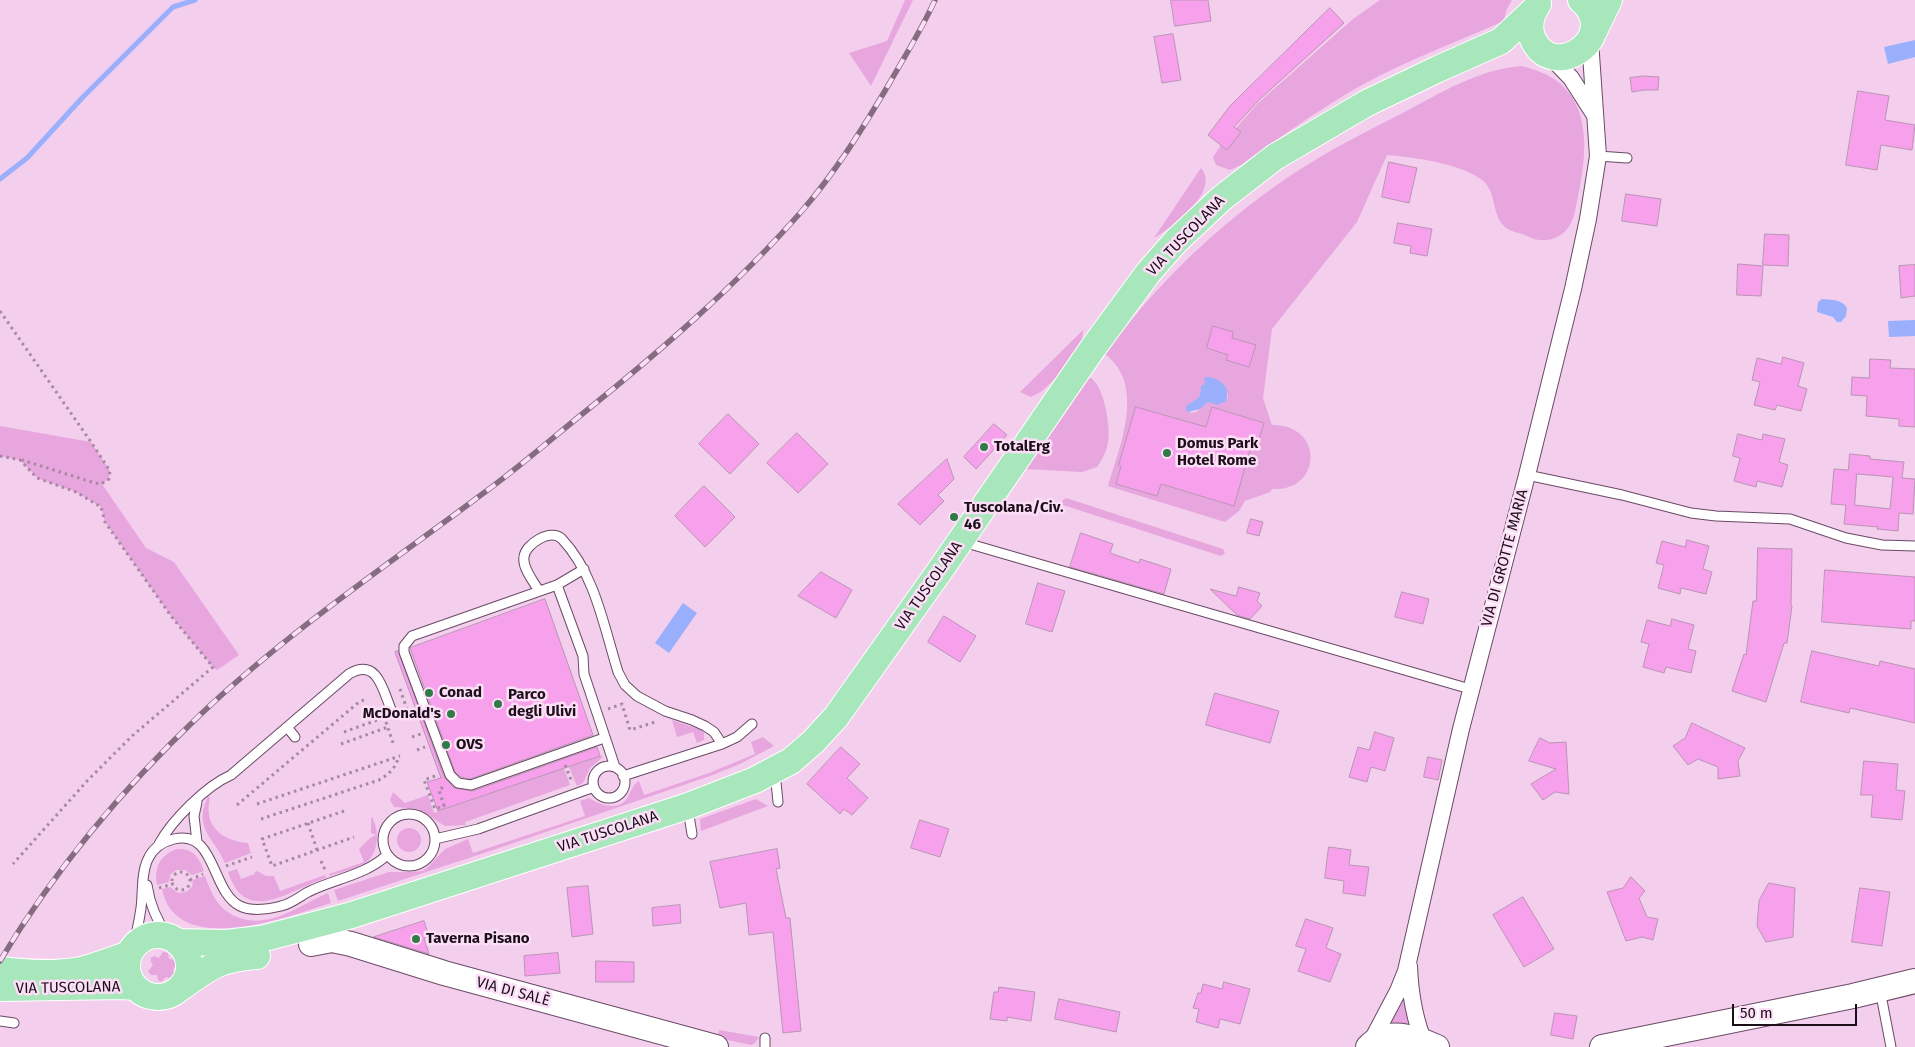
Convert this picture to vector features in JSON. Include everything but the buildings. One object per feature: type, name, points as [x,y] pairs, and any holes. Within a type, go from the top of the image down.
[{"type":"main road","points":[[1581,0],[1593,17],[1592,35]]},
{"type":"main road","points":[[1501,40],[1561,58],[1574,55],[1584,48],[1610,0]]},
{"type":"main road","points":[[1538,5],[1530,22],[1531,34],[1534,41],[1545,52]]},
{"type":"main road","name":"VIA TUSCOLANA","points":[[173,939],[226,943],[261,939],[290,933],[352,915],[688,806],[774,770],[806,750],[836,717],[964,531],[1054,394],[1164,254],[1193,224],[1237,185],[1276,156],[1348,113],[1438,68],[1501,40],[1538,5]]},
{"type":"main road","name":"VIA TUSCOLANA","points":[[179,988],[207,969],[233,958],[277,954],[311,944],[352,915]]},
{"type":"main road","points":[[158,935],[173,939],[187,956],[188,974],[179,988],[171,994],[162,997],[143,993],[135,987],[127,972],[130,951],[138,941],[148,936],[158,935]]},
{"type":"main road","name":"VIA DI SALÈ","points":[[311,944],[332,940],[351,944],[444,973],[716,1047]]},
{"type":"main road","name":"VIA TUSCOLANA","points":[[5,980],[83,969],[130,951]]},
{"type":"main road","name":"VIA TUSCOLANA","points":[[5,980],[135,987]]},
{"type":"main road","points":[[1602,1047],[1915,980]]},
{"type":"main road","points":[[1369,1046],[1382,1037],[1395,1035],[1423,1044]]},
{"type":"street","name":"VIA DI GROTTE MARIA","points":[[1369,1046],[1398,991],[1409,959],[1470,690],[1527,474],[1578,268],[1598,156],[1592,35]]},
{"type":"street","points":[[1545,52],[1571,78],[1595,116]]},
{"type":"street","name":"VIA DI GROTTE MARIA","points":[[1409,959],[1412,994],[1423,1044]]},
{"type":"lane","points":[[1598,156],[1627,158]]},
{"type":"lane","points":[[1527,474],[1622,495],[1686,512],[1716,516],[1790,519],[1837,536],[1858,541],[1882,545],[1915,546]]},
{"type":"lane","points":[[964,531],[1470,690]]},
{"type":"lane","points":[[539,591],[523,558],[525,552],[543,536],[553,534],[560,538],[584,569],[618,672],[625,685],[652,705],[705,726],[714,732],[722,744]]},
{"type":"lane","points":[[584,569],[557,585],[412,636],[404,646],[404,652],[450,775],[458,783],[471,785],[604,738]]},
{"type":"lane","points":[[557,585],[583,656],[584,674],[604,738],[615,767],[623,776],[624,786],[622,791],[609,798],[600,795],[594,788],[593,778],[598,770],[606,766],[615,767]]},
{"type":"lane","points":[[130,951],[139,925],[147,861],[173,823],[211,786],[231,775],[356,669],[365,668],[372,671],[378,679],[392,712]]},
{"type":"lane","points":[[623,776],[722,744],[737,737],[752,724]]},
{"type":"lane","points":[[287,727],[295,737]]},
{"type":"lane","points":[[774,770],[778,802]]},
{"type":"lane","points":[[435,839],[478,829],[594,788]]},
{"type":"lane","points":[[197,842],[194,806],[198,800]]},
{"type":"lane","points":[[688,806],[692,834]]},
{"type":"lane","points":[[406,814],[420,816],[431,825],[435,839],[430,855],[417,865],[401,865],[387,855],[382,838],[388,824],[398,816],[406,814]]},
{"type":"lane","points":[[160,844],[178,838],[197,842],[210,858],[225,892],[232,901],[241,907],[253,910],[283,906],[323,886],[371,867],[387,855]]},
{"type":"lane","points":[[145,872],[152,909],[156,919],[173,939]]},
{"type":"lane","points":[[1880,989],[1891,1047]]},
{"type":"lane","points":[[0,1021],[14,1023]]},
{"type":"path","points":[[0,311],[96,449],[110,471],[109,479],[101,484],[95,483],[20,460],[0,456]]},
{"type":"path","points":[[13,864],[87,781],[132,736],[213,666],[171,616],[105,522],[101,507],[76,492],[37,478],[20,460]]},
{"type":"path","points":[[400,689],[412,714],[406,716],[403,711]]},
{"type":"path","points":[[237,805],[359,702],[366,699]]},
{"type":"path","points":[[605,710],[622,704],[630,730],[676,715]]},
{"type":"path","points":[[344,732],[385,718],[394,743],[396,742]]},
{"type":"path","points":[[341,744],[388,727]]},
{"type":"path","points":[[412,737],[421,734]]},
{"type":"path","points":[[417,750],[425,747]]},
{"type":"path","points":[[257,804],[399,756],[395,767],[385,777],[261,820]]},
{"type":"path","points":[[566,768],[573,786]]},
{"type":"path","points":[[435,776],[424,780],[435,809],[444,806],[440,794]]},
{"type":"path","points":[[344,810],[262,839],[272,866],[354,837]]},
{"type":"path","points":[[308,823],[317,850]]},
{"type":"path","points":[[260,854],[267,852]]},
{"type":"path","points":[[225,866],[252,857]]},
{"type":"path","points":[[321,861],[327,875]]},
{"type":"path","points":[[180,872],[188,875],[190,880],[188,887],[184,890],[176,888],[173,884],[174,876],[180,872]]},
{"type":"path","points":[[190,880],[205,873]]},
{"type":"path","points":[[158,888],[173,884]]},
{"type":"shaded area","points":[[905,0],[913,0],[871,86],[849,53],[887,41]]},
{"type":"shaded area","points":[[1380,0],[1512,0],[1506,11],[1504,21],[1415,59],[1366,83],[1312,116],[1241,165],[1230,170],[1216,165],[1213,157],[1221,145],[1227,149],[1241,132],[1236,128],[1258,103],[1353,19]]},
{"type":"shaded area","points":[[1522,66],[1550,77],[1562,85],[1572,97],[1578,109],[1584,135],[1584,162],[1574,216],[1565,232],[1555,238],[1544,240],[1511,230],[1501,222],[1487,185],[1473,174],[1437,162],[1387,155],[1357,222],[1272,329],[1263,398],[1272,425],[1289,428],[1301,435],[1308,446],[1311,458],[1308,470],[1301,480],[1289,487],[1272,489],[1270,492],[1245,501],[1239,511],[1225,522],[1108,486],[1123,435],[1127,399],[1124,382],[1117,367],[1105,354],[1153,295],[1208,240],[1237,215],[1299,170],[1341,145],[1460,83],[1506,68]],"holes":[[[1213,326],[1233,332],[1227,354],[1207,349]],[[1233,338],[1255,345],[1249,367],[1226,360]],[[1205,378],[1228,393],[1228,398],[1221,404],[1208,402],[1196,412],[1190,413],[1193,402],[1201,396],[1203,385],[1205,384]],[[1136,407],[1184,421],[1234,506],[1172,487],[1163,478],[1157,496],[1116,484],[1121,466],[1119,465]],[[1212,407],[1264,423],[1256,449],[1204,433]]]},
{"type":"shaded area","points":[[1201,168],[1205,177],[1205,187],[1200,198],[1182,218],[1154,238]]},
{"type":"shaded area","points":[[1083,330],[1082,342],[1058,376],[1042,391],[1031,397],[1020,392]]},
{"type":"shaded area","points":[[1089,377],[1099,388],[1105,406],[1109,435],[1104,455],[1097,467],[1082,472],[1026,469],[1040,445],[1086,378]]},
{"type":"shaded area","points":[[0,426],[91,442],[110,471],[109,479],[102,484],[146,548],[174,562],[239,655],[217,670],[213,667],[171,616],[105,522],[101,507],[76,492],[37,478],[20,460],[0,456]]},
{"type":"shaded area","points":[[1066,498],[1223,549],[1225,553],[1221,556],[1063,505],[1062,501]]},
{"type":"shaded area","points":[[672,720],[702,730],[704,740],[697,743],[693,732],[677,737]]},
{"type":"shaded area","points":[[763,737],[774,746],[740,764],[710,776],[338,901],[334,890],[389,872],[422,871],[445,849],[468,839],[473,853],[585,816],[580,801],[589,798],[609,806],[620,804],[624,802],[633,786],[639,781],[644,795],[709,773],[755,754],[751,742]]},
{"type":"shaded area","points":[[602,755],[602,758],[590,768],[583,783],[577,786],[569,767]]},
{"type":"shaded area","points":[[564,768],[570,785],[465,822],[466,825],[445,826],[418,809],[394,807],[390,800],[393,792],[405,803],[428,795],[434,813]]},
{"type":"shaded area","points":[[208,796],[210,798],[209,817],[212,824],[230,839],[248,843],[251,853],[225,863],[206,832],[204,825],[204,807]]},
{"type":"shaded area","points":[[756,799],[768,806],[701,831],[700,819]]},
{"type":"shaded area","points":[[372,817],[375,823],[377,842],[369,860],[356,868],[330,876],[329,874],[364,862],[359,849],[376,835],[371,833]]},
{"type":"shaded area","points":[[409,828],[418,831],[421,840],[418,849],[409,852],[400,849],[397,840],[400,831]]},
{"type":"shaded area","points":[[177,849],[187,850],[195,854],[204,871],[192,875],[185,870],[176,870],[170,875],[169,882],[157,885],[156,873],[162,858]]},
{"type":"shaded area","points":[[237,869],[241,879],[255,874],[257,871],[266,876],[274,876],[280,891],[325,875],[326,878],[271,900],[258,901],[246,898],[236,889],[228,872]]},
{"type":"shaded area","points":[[205,876],[220,906],[230,914],[249,920],[273,918],[328,893],[331,903],[288,917],[235,928],[210,928],[188,923],[171,910],[162,889],[170,887],[178,893],[186,892],[192,887],[193,880]]},
{"type":"shaded area","points":[[163,952],[168,953],[169,959],[175,960],[178,963],[173,970],[175,977],[171,979],[166,977],[161,982],[158,980],[157,975],[151,975],[148,971],[153,965],[151,958],[154,956],[159,958]]},
{"type":"shaded area","points":[[1402,994],[1414,1029],[1386,1026]]},
{"type":"shaded area","points":[[719,1030],[759,1037],[751,1045],[718,1038]]},
{"type":"water","points":[[1915,40],[1915,57],[1888,64],[1884,47]]},
{"type":"water","points":[[1822,299],[1836,300],[1845,305],[1847,308],[1846,316],[1841,322],[1837,322],[1833,317],[1817,312],[1818,302]]},
{"type":"water","points":[[1915,320],[1915,336],[1889,337],[1888,321]]},
{"type":"water","points":[[1206,377],[1220,381],[1226,387],[1226,401],[1218,405],[1208,402],[1200,409],[1188,412],[1186,406],[1199,397],[1201,386],[1205,384],[1204,379]]},
{"type":"water","points":[[683,603],[697,613],[669,653],[655,643]]},
{"type":"waterway","points":[[0,179],[27,158],[83,97],[173,7],[195,0]]},
{"type":"railway","points":[[0,961],[44,894],[92,831],[144,771],[201,714],[304,626],[497,483],[610,392],[750,267],[801,212],[837,166],[889,84],[935,0]]},
{"type":"place","name":"TotalErg","points":[[984,447]]},
{"type":"place","name":"Domus Park Hotel Rome","points":[[1167,453]]},
{"type":"place","name":"Tuscolana/Civ. 46","points":[[954,517]]},
{"type":"place","name":"Conad","points":[[429,693]]},
{"type":"place","name":"Parco degli Ulivi","points":[[498,704]]},
{"type":"place","name":"McDonald's","points":[[451,714]]},
{"type":"place","name":"OVS","points":[[446,745]]},
{"type":"place","name":"Taverna Pisano","points":[[416,939]]}]
